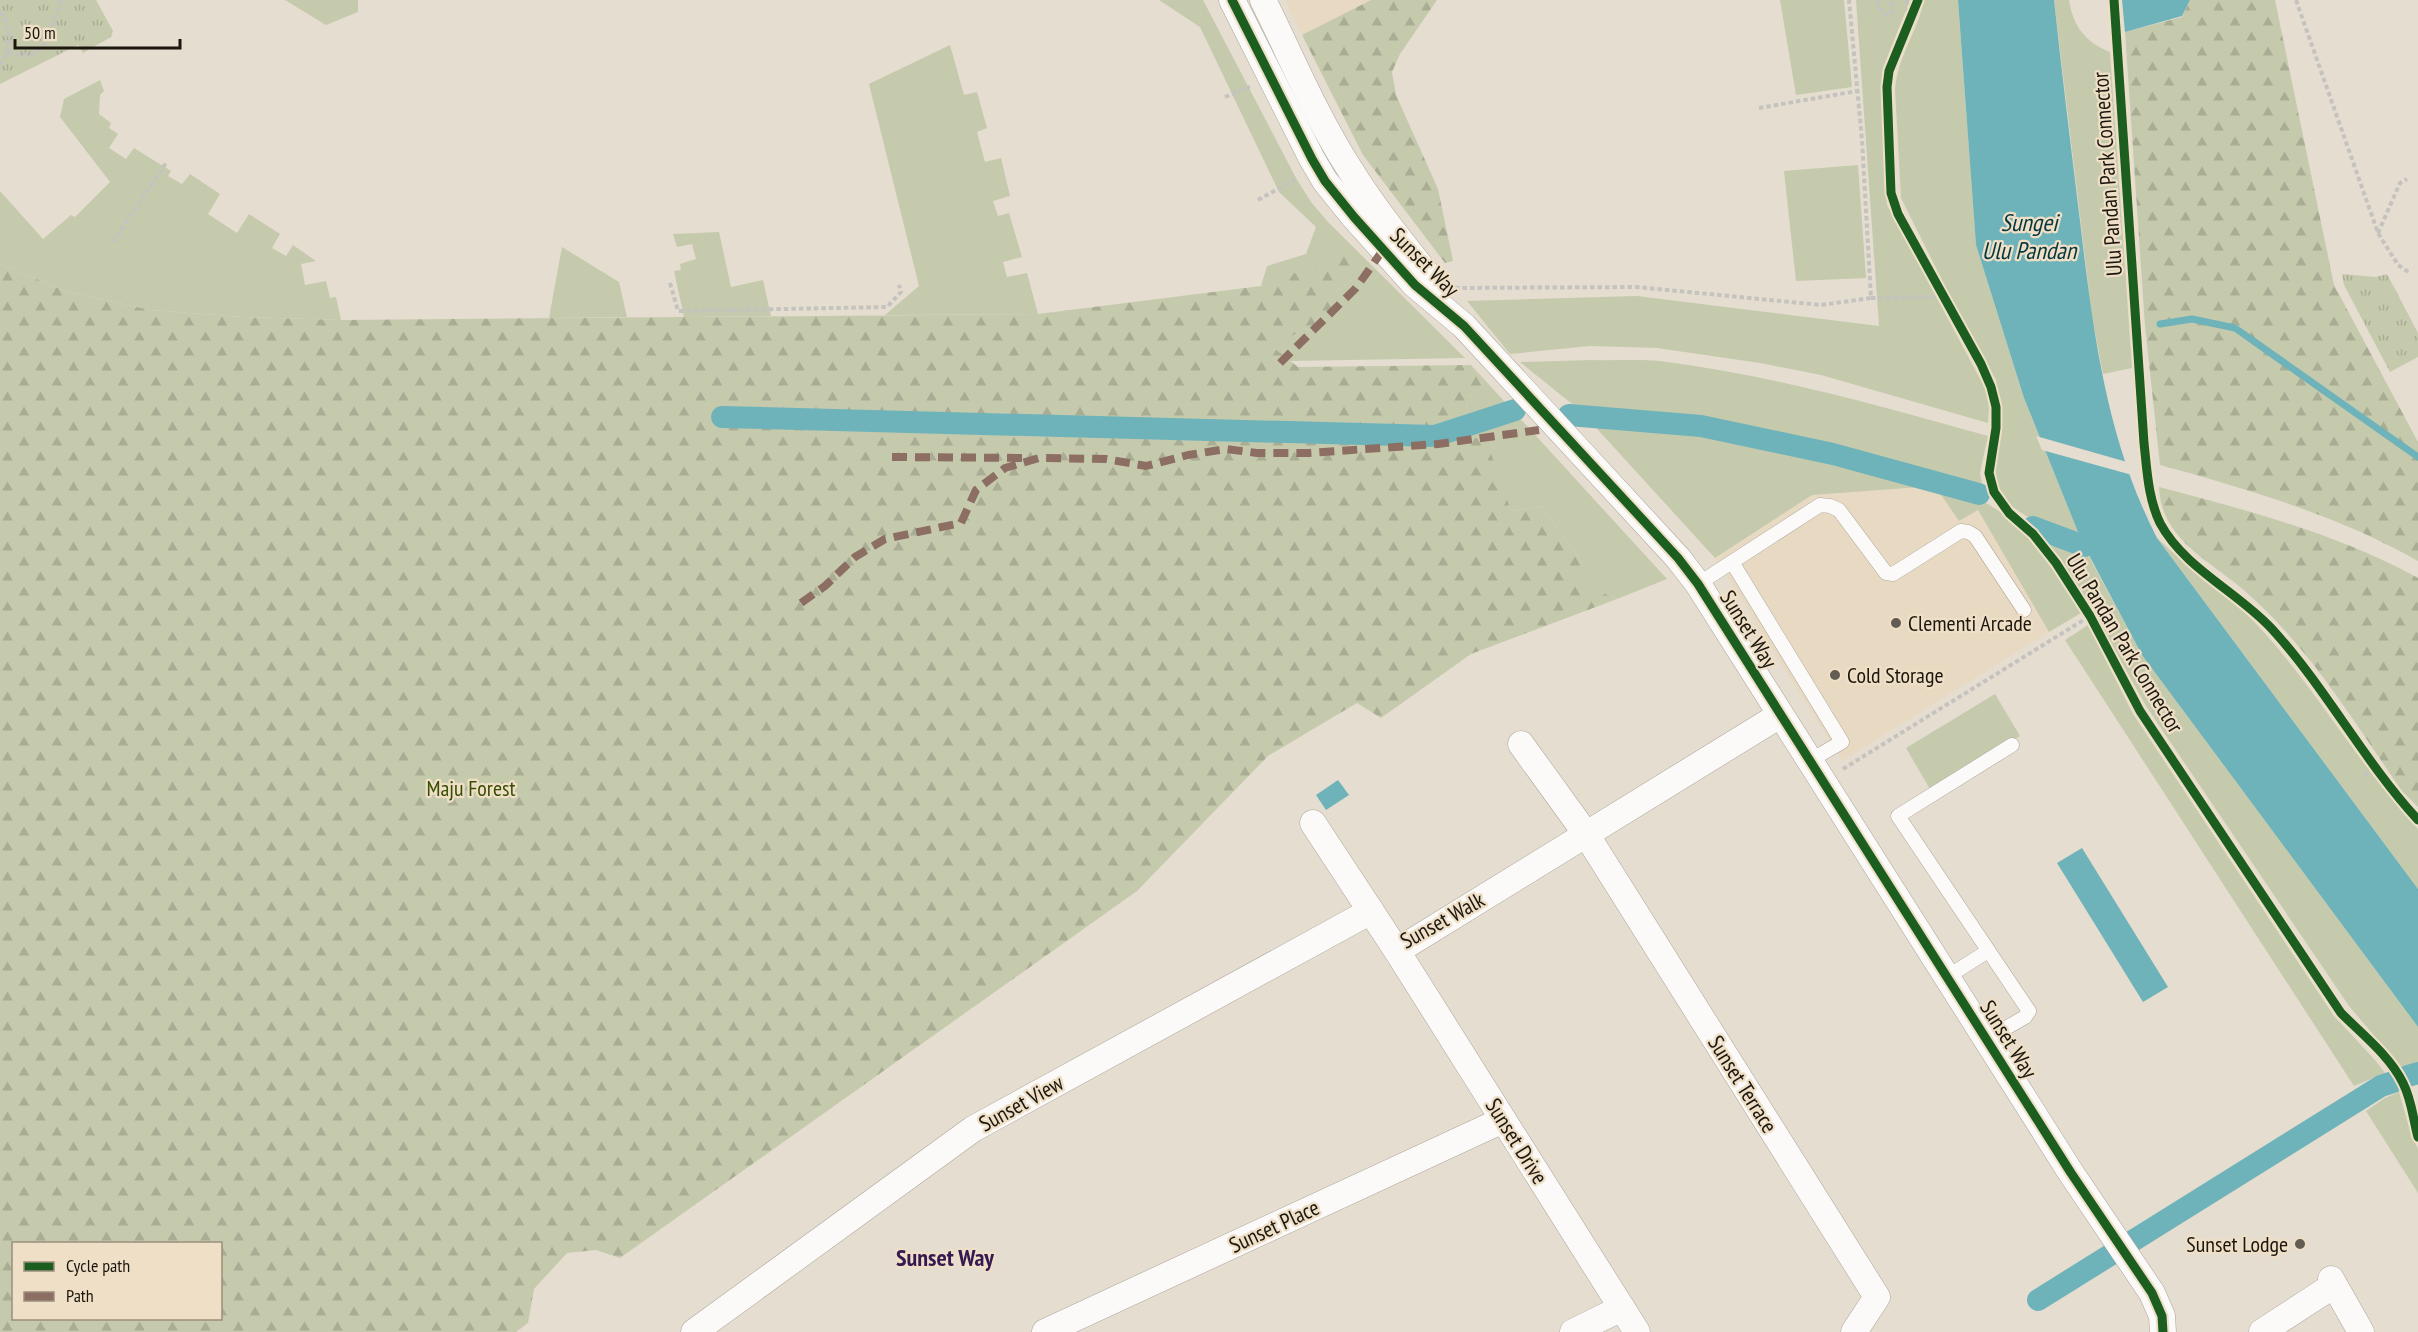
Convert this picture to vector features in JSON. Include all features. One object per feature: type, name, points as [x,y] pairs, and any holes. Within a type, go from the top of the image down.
[{"type":"street","name":"Sunset Way","points":[[1232,0],[1325,181],[1415,285],[1464,326]]},
{"type":"street","name":"Sunset Way","points":[[1263,0],[1348,168],[1464,326],[1678,558],[1698,584],[2072,1173],[2152,1293],[2162,1316],[2163,1332]]},
{"type":"street","name":"Sunset Walk","points":[[1313,823],[1397,951],[1780,715]]},
{"type":"street","points":[[1521,744],[1586,834]]},
{"type":"street","name":"Sunset Terrace","points":[[1586,834],[1877,1297],[1854,1332]]},
{"type":"street","name":"Sunset View","points":[[694,1332],[973,1129],[1371,911]]},
{"type":"street","name":"Sunset Drive","points":[[1397,951],[1637,1332]]},
{"type":"street","name":"Sunset Place","points":[[1045,1332],[1503,1120]]},
{"type":"street","points":[[2262,1332],[2332,1282],[2361,1332]]},
{"type":"street","points":[[1573,1332],[1622,1308]]},
{"type":"lane","points":[[1698,584],[1820,505],[1839,510],[1886,573],[1893,574],[1961,531],[1968,532],[1975,536],[2024,610]]},
{"type":"lane","points":[[1732,562],[1842,742],[1809,761]]},
{"type":"lane","points":[[1987,1039],[2025,1017],[2029,1011],[1898,816],[2012,745]]},
{"type":"lane","points":[[1947,977],[1988,951]]},
{"type":"path","points":[[8,52],[30,56],[39,50],[49,36],[61,0]]},
{"type":"path","points":[[1849,0],[1871,298]]},
{"type":"path","points":[[1878,0],[1879,8],[1886,15],[1891,13],[1892,0]]},
{"type":"path","points":[[1906,31],[1907,0]]},
{"type":"path","points":[[1906,31],[1918,0]]},
{"type":"path","points":[[2296,0],[2378,233],[2398,265],[2410,273]]},
{"type":"path","points":[[0,12],[5,18],[10,35],[8,52],[0,65]]},
{"type":"path","points":[[1225,97],[1254,84]]},
{"type":"path","points":[[1759,108],[1857,91]]},
{"type":"path","points":[[113,242],[166,163]]},
{"type":"path","points":[[1258,200],[1302,175]]},
{"type":"path","points":[[2378,233],[2400,183],[2407,179]]},
{"type":"path","points":[[670,284],[678,311],[887,308],[901,292],[899,285]]},
{"type":"path","points":[[1938,286],[1949,306]]},
{"type":"path","points":[[1458,296],[1451,288],[1637,287],[1821,305],[1871,298],[1944,297]]},
{"type":"path","points":[[1837,772],[2090,616]]},
{"type":"path","points":[[2368,758],[2382,777]]},
{"type":"path","points":[[2365,775],[2374,767]]},
{"type":"shaded area","points":[[1285,0],[1371,0],[1302,35]]},
{"type":"shaded area","points":[[1935,486],[1959,521],[1978,510],[2049,632],[1842,761],[1715,558],[1812,495]]},
{"type":"green space","points":[[0,0],[96,0],[113,31],[111,37],[83,53],[78,45],[0,84]]},
{"type":"green space","points":[[285,0],[358,0],[358,12],[326,25]]},
{"type":"green space","points":[[1159,0],[1203,0],[1296,178],[1311,202],[1328,222],[1465,358],[1290,361],[1273,347],[1301,330],[1321,329],[1333,294],[1352,280],[1344,255],[1261,286],[1267,266],[1306,254],[1316,227],[1279,192],[1200,27]]},
{"type":"green space","points":[[1371,0],[1437,0],[1400,54],[1392,72],[1396,95],[1438,189],[1453,261],[1445,263],[1363,155],[1302,35]]},
{"type":"green space","points":[[1780,0],[1844,0],[1852,87],[1796,95]]},
{"type":"green space","points":[[1856,0],[1910,0],[1883,68],[1881,87],[1887,205],[1985,388],[1989,407],[1988,423],[1821,375],[1760,363],[1657,348],[1590,346],[1510,354],[1467,301],[1637,296],[1879,326]]},
{"type":"green space","points":[[1924,0],[1958,0],[1976,245],[2024,398],[2082,542],[2035,522],[2010,505],[2000,490],[1994,471],[2002,420],[1996,380],[1948,292],[1901,198],[1895,89],[1900,65]]},
{"type":"green space","points":[[2054,0],[2069,0],[2074,18],[2082,32],[2101,48],[2110,52],[2132,368],[2103,374],[2092,316]]},
{"type":"green space","points":[[2190,0],[2275,0],[2334,285],[2418,442],[2418,561],[2357,530],[2325,517],[2259,494],[2160,465],[2145,326],[2125,32],[2182,17]]},
{"type":"green space","points":[[950,45],[964,95],[977,92],[987,128],[977,132],[985,162],[1001,158],[1010,196],[993,201],[998,216],[1009,213],[1022,257],[1003,262],[1007,277],[1027,273],[1038,314],[885,315],[919,286],[869,84]]},
{"type":"green space","points":[[100,80],[104,91],[100,95],[99,114],[111,123],[109,128],[118,134],[109,148],[126,159],[134,148],[171,171],[168,176],[182,184],[190,174],[220,194],[208,214],[237,233],[249,214],[280,234],[272,248],[286,256],[293,245],[316,261],[301,264],[305,285],[326,281],[330,298],[336,297],[341,320],[242,317],[151,310],[68,292],[0,264],[0,191],[43,239],[71,215],[75,217],[110,182],[60,117],[64,99]]},
{"type":"green space","points":[[1858,165],[1866,278],[1796,281],[1784,171]]},
{"type":"green space","points":[[719,232],[731,287],[763,280],[771,316],[684,317],[674,271],[681,270],[680,264],[696,259],[692,244],[677,247],[673,234]]},
{"type":"green space","points":[[562,247],[619,282],[627,317],[549,318]]},
{"type":"green space","name":"Maju Forest","points":[[1345,254],[1356,268],[1352,280],[1333,294],[1330,320],[1321,329],[1301,330],[1274,348],[1298,367],[1471,365],[1484,385],[1467,398],[1466,434],[1487,442],[1511,511],[1541,506],[1581,560],[1589,587],[1617,599],[1471,654],[1381,718],[1357,703],[1268,756],[1137,891],[620,1258],[596,1250],[567,1253],[534,1289],[528,1323],[516,1332],[0,1332],[0,264],[68,292],[151,310],[242,317],[341,320],[1038,314],[1261,286]]},
{"type":"green space","points":[[2342,274],[2376,277],[2387,274],[2418,333],[2418,357],[2390,372],[2344,285]]},
{"type":"green space","points":[[1660,361],[1743,374],[1826,392],[1988,436],[1980,473],[1983,489],[1835,449],[1700,421],[1582,412],[1520,362]]},
{"type":"green space","points":[[1471,365],[1667,579],[1617,599],[1588,587],[1581,560],[1541,506],[1511,511],[1500,483],[1466,434],[1467,398],[1484,385]]},
{"type":"green space","points":[[1589,420],[1702,430],[1831,457],[1935,486],[1812,495],[1715,558]]},
{"type":"green space","points":[[1935,486],[1978,498],[2007,516],[2050,566],[2081,613],[2049,632],[1978,510],[1959,521]]},
{"type":"green space","points":[[2159,487],[2259,514],[2324,536],[2388,562],[2418,578],[2418,807],[2402,791],[2330,687],[2291,637],[2246,592],[2190,548],[2178,535],[2162,505]]},
{"type":"green space","points":[[2038,533],[2086,551],[2142,655],[2418,1027],[2418,1069],[2406,1073],[2349,1006],[2146,706],[2061,559]]},
{"type":"green space","points":[[2157,538],[2243,611],[2269,638],[2307,685],[2379,783],[2418,829],[2418,889]]},
{"type":"green space","points":[[2088,625],[2133,714],[2334,1016],[2385,1073],[2354,1086],[2065,640]]},
{"type":"green space","points":[[1995,694],[2020,736],[1930,789],[1906,748]]},
{"type":"green space","points":[[2399,1092],[2411,1134],[2418,1149],[2418,1193],[2366,1111]]},
{"type":"water","name":"Sungei Ulu Pandan","points":[[1958,0],[2054,0],[2090,303],[2104,383],[2125,462],[2157,538],[2418,889],[2418,1027],[2142,655],[2082,542],[2024,398],[1976,245]]},
{"type":"water","points":[[2122,0],[2190,0],[2182,16],[2125,32]]},
{"type":"water","points":[[1338,780],[1349,795],[1326,810],[1316,795]]},
{"type":"water","points":[[2082,848],[2168,987],[2143,1002],[2057,863]]},
{"type":"pier","points":[[2036,436],[2127,462],[2132,475],[2042,450]]},
{"type":"waterway","points":[[2160,324],[2192,319],[2235,328],[2418,457]]},
{"type":"waterway","points":[[722,417],[1435,436],[1515,410]]},
{"type":"waterway","points":[[1569,415],[1701,426],[1833,454],[1979,494]]},
{"type":"waterway","points":[[2033,527],[2084,546]]},
{"type":"waterway","points":[[2408,1076],[2418,1073]]},
{"type":"waterway","points":[[2038,1300],[2381,1086],[2393,1082]]},
{"type":"marked path","points":[[1280,363],[1356,288],[1383,250]]},
{"type":"marked path","points":[[801,603],[825,586],[855,557],[885,539],[961,523],[976,490],[1005,468],[1039,458],[1106,459],[1146,466],[1188,455],[1226,449],[1257,453],[1309,453],[1438,444],[1539,430]]},
{"type":"marked path","points":[[892,457],[1027,458]]},
{"type":"cycle path","points":[[1232,0],[1325,181],[1415,285],[1464,326],[1678,558],[1698,584],[2071,1173],[2152,1293],[2162,1316],[2163,1332]]},
{"type":"cycle path","name":"Ulu Pandan Park Connector","points":[[1918,0],[1889,71],[1887,87],[1891,193],[1898,214],[1981,364],[1991,387],[1996,407],[1996,428],[1989,473],[1994,492],[2009,513],[2033,534],[2056,563],[2090,616],[2140,711],[2341,1013],[2375,1046],[2397,1073],[2408,1096],[2418,1137]]},
{"type":"cycle path","name":"Ulu Pandan Park Connector","points":[[2114,0],[2144,443],[2149,484],[2156,513],[2170,539],[2183,553],[2197,567],[2244,603],[2272,629],[2292,652],[2380,773],[2418,820]]},
{"type":"place","name":"Clementi Arcade","points":[[1896,623]]},
{"type":"place","name":"Cold Storage","points":[[1835,675]]},
{"type":"place","name":"Sunset Lodge","points":[[2300,1244]]},
{"type":"district","name":"Sunset Way","points":[[945,1257]]}]
